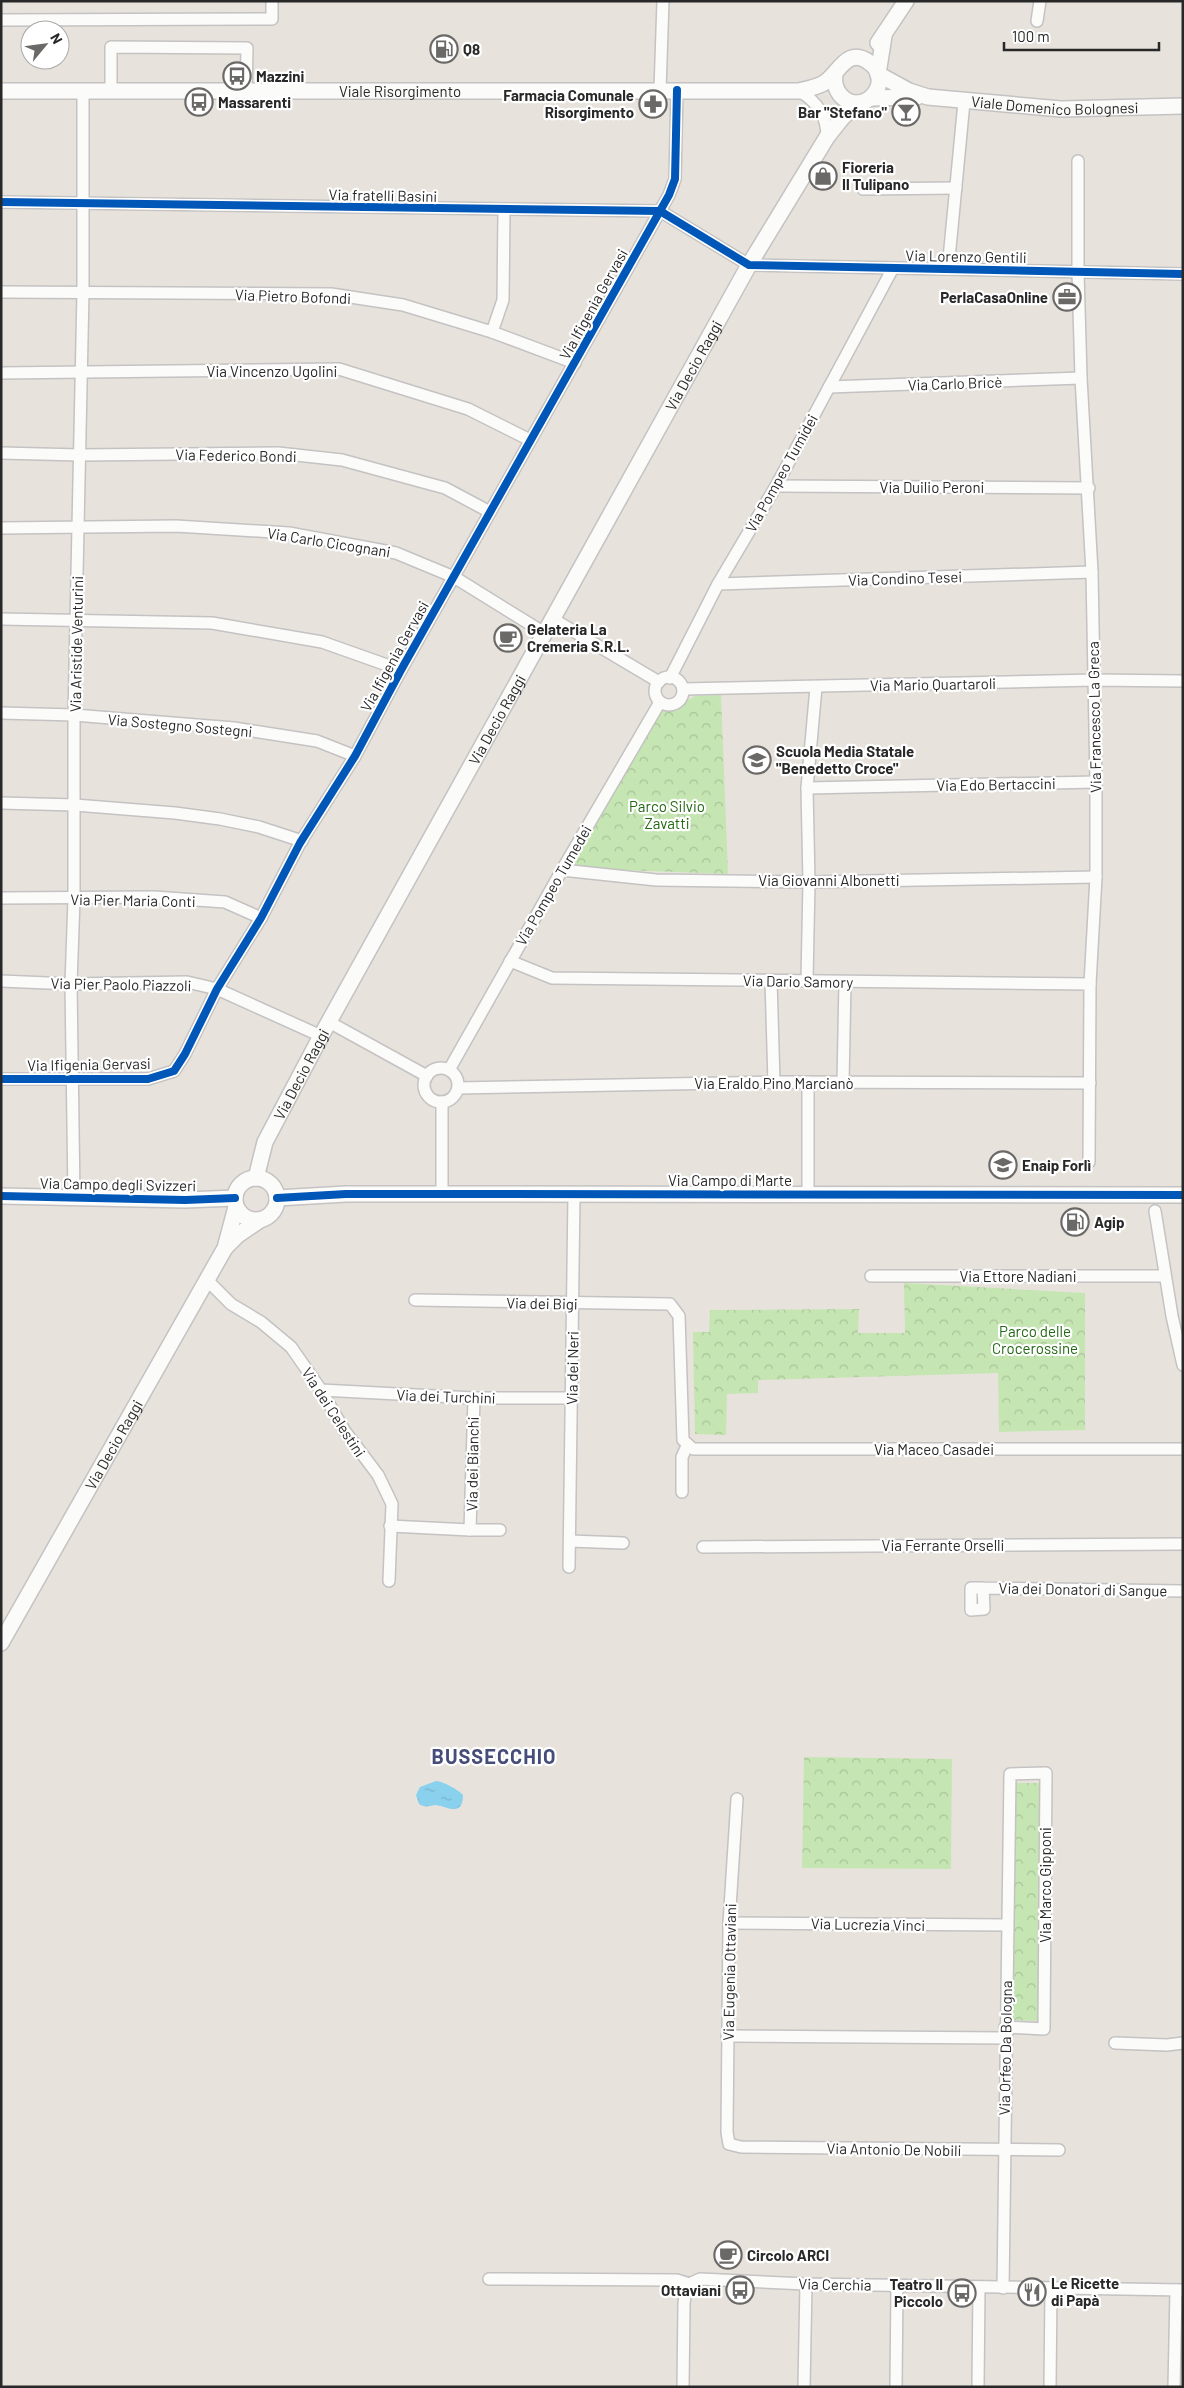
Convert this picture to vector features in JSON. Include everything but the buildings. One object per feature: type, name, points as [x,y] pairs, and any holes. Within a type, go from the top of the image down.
[{"type":"main road","name":"Via Decio Raggi","points":[[827,137],[840,95],[835,75],[842,63],[864,56],[884,36],[906,1]]},
{"type":"main road","name":"Via Decio Raggi","points":[[256,1178],[265,1142],[321,1036],[546,634],[749,265],[827,137],[842,118],[877,89],[884,36]]},
{"type":"main road","points":[[855,58],[869,62],[878,74]]},
{"type":"main road","name":"Viale Domenico Bolognesi","points":[[878,74],[909,91],[928,97],[964,102],[1061,109],[1183,106]]},
{"type":"main road","name":"Viale Risorgimento","points":[[799,91],[824,83],[835,75]]},
{"type":"main road","name":"Viale Risorgimento","points":[[1,90],[83,92],[676,90],[799,91],[818,95],[840,95]]},
{"type":"main road","points":[[840,95],[864,100]]},
{"type":"main road","name":"Viale Domenico Bolognesi","points":[[864,100],[928,97]]},
{"type":"main road","points":[[256,1178],[262,1179],[272,1186],[277,1198],[274,1209],[266,1218],[260,1220],[248,1219],[239,1212],[235,1202],[236,1192],[244,1182],[256,1178]]},
{"type":"main road","name":"Via Campo di Marte","points":[[277,1198],[346,1194],[1183,1195]]},
{"type":"main road","name":"Via Campo degli Svizzeri","points":[[1,1196],[74,1196],[235,1202]]},
{"type":"main road","name":"Via Decio Raggi","points":[[225,1248],[235,1202]]},
{"type":"main road","name":"Via Decio Raggi","points":[[1,1643],[225,1248],[238,1235],[260,1220]]},
{"type":"street","points":[[1,20],[272,19],[272,1]]},
{"type":"street","points":[[660,90],[663,1]]},
{"type":"street","points":[[1037,21],[1040,1]]},
{"type":"street","points":[[111,91],[111,47],[247,48],[246,91]]},
{"type":"street","name":"Via Ifigenia Gervasi","points":[[1,1079],[148,1079],[174,1071],[185,1054],[217,989],[261,918],[302,841],[355,756],[401,670],[660,211],[675,179],[676,90]]},
{"type":"street","points":[[799,91],[811,98],[821,110],[826,120],[827,137]]},
{"type":"street","name":"Via Aristide Venturini","points":[[74,1196],[70,984],[74,899],[74,715],[83,292],[83,92]]},
{"type":"street","points":[[948,269],[964,102]]},
{"type":"street","name":"Via Francesco La Greca","points":[[1078,161],[1078,272],[1081,378],[1089,488],[1096,782],[1096,877],[1090,984],[1089,1162]]},
{"type":"street","points":[[863,189],[956,188]]},
{"type":"street","name":"Via fratelli Basini","points":[[1,202],[504,211],[660,211]]},
{"type":"street","points":[[492,332],[503,300],[504,211]]},
{"type":"street","points":[[660,211],[749,265]]},
{"type":"street","name":"Via Lorenzo Gentili","points":[[749,265],[1183,274]]},
{"type":"street","name":"Via Pompeo Tumidei","points":[[670,678],[718,584],[776,486],[892,268]]},
{"type":"street","name":"Via Pietro Bofondi","points":[[1,292],[330,294],[403,305],[492,332],[575,363]]},
{"type":"street","name":"Via Vincenzo Ugolini","points":[[1,373],[81,374],[339,369],[468,409],[530,440]]},
{"type":"street","name":"Via Carlo Bricè","points":[[829,387],[1081,378]]},
{"type":"street","name":"Via Federico Bondi","points":[[1,453],[80,455],[278,453],[342,460],[445,488],[490,512]]},
{"type":"street","name":"Via Duilio Peroni","points":[[776,486],[1089,488]]},
{"type":"street","name":"Via Carlo Cicognani","points":[[1,528],[176,526],[289,533],[396,553],[454,576],[546,634]]},
{"type":"street","name":"Via Condino Tesei","points":[[718,584],[1092,572]]},
{"type":"street","points":[[1,620],[77,619],[212,623],[322,642],[401,670]]},
{"type":"street","points":[[553,619],[658,682],[670,678],[678,681],[682,689],[678,702],[669,705],[660,702],[655,695],[658,682]]},
{"type":"street","name":"Via Mario Quartaroli","points":[[682,689],[1094,680],[1183,681]]},
{"type":"street","points":[[807,980],[809,882],[807,788],[816,687]]},
{"type":"street","name":"Via Pompeo Tumedei","points":[[450,1070],[510,961],[660,702]]},
{"type":"street","name":"Via Sostegno Sostegni","points":[[1,713],[74,715],[234,728],[317,742],[355,756]]},
{"type":"street","name":"Via Edo Bertaccini","points":[[807,788],[1096,782]]},
{"type":"street","points":[[1,803],[75,805],[220,819],[259,827],[302,841]]},
{"type":"street","name":"Via Giovanni Albonetti","points":[[562,870],[656,880],[809,882],[1096,877]]},
{"type":"street","name":"Via Pier Maria Conti","points":[[1,898],[154,897],[225,902],[261,918]]},
{"type":"street","name":"Via Dario Samory","points":[[510,961],[552,978],[1090,984]]},
{"type":"street","points":[[771,980],[774,1082]]},
{"type":"street","name":"Via Pier Paolo Piazzoli","points":[[1,981],[70,984],[187,982],[217,989],[321,1036]]},
{"type":"street","points":[[843,1082],[844,982]]},
{"type":"street","points":[[329,1022],[426,1076]]},
{"type":"street","points":[[439,1068],[450,1070],[457,1078],[458,1088],[453,1098],[442,1102],[428,1096],[424,1086],[426,1076],[439,1068]]},
{"type":"street","name":"Via Eraldo Pino Marcianò","points":[[458,1088],[774,1082],[1090,1083]]},
{"type":"street","points":[[808,1082],[808,1194]]},
{"type":"street","points":[[442,1102],[442,1194]]},
{"type":"street","name":"Via dei Neri","points":[[570,1567],[574,1194]]},
{"type":"street","points":[[1155,1211],[1165,1276],[1183,1365]]},
{"type":"street","name":"Via Ettore Nadiani","points":[[871,1276],[1165,1276]]},
{"type":"street","name":"Via dei Celestini","points":[[207,1280],[231,1304],[261,1322],[291,1347],[344,1430],[378,1475],[392,1504],[389,1581]]},
{"type":"street","name":"Via dei Bigi","points":[[415,1300],[670,1304],[680,1316],[683,1437],[687,1446]]},
{"type":"street","name":"Via dei Turchini","points":[[320,1390],[474,1398],[572,1398]]},
{"type":"street","name":"Via dei Bianchi","points":[[470,1530],[474,1398]]},
{"type":"street","points":[[682,1492],[682,1457],[687,1446]]},
{"type":"street","name":"Via Maceo Casadei","points":[[687,1446],[699,1450],[1183,1449]]},
{"type":"street","name":"Via dei Bianchi","points":[[390,1526],[500,1530]]},
{"type":"street","points":[[570,1541],[623,1543]]},
{"type":"street","name":"Via Ferrante Orselli","points":[[703,1547],[1183,1544]]},
{"type":"street","name":"Via dei Donatori di Sangue","points":[[983,1588],[1183,1591]]},
{"type":"street","name":"Via Marco Gipponi","points":[[727,2036],[1005,2033],[1044,2029],[1046,1773],[1010,1774],[1010,1810]]},
{"type":"street","name":"Via Eugenia Ottaviani","points":[[729,2144],[727,2132],[727,2036],[729,1923],[737,1799]]},
{"type":"street","name":"Via Orfeo Da Bologna","points":[[1003,2288],[1005,2033],[1010,1810]]},
{"type":"street","name":"Via Lucrezia Vinci","points":[[729,1923],[1007,1926]]},
{"type":"street","points":[[1115,2043],[1167,2045],[1183,2043]]},
{"type":"street","name":"Via Antonio De Nobili","points":[[729,2144],[741,2148],[1059,2150]]},
{"type":"street","name":"Via Cerchia","points":[[489,2279],[589,2278],[677,2280],[689,2284],[700,2279],[806,2284],[1179,2290]]},
{"type":"street","points":[[683,2387],[684,2303],[689,2284]]},
{"type":"street","points":[[804,2387],[806,2284]]},
{"type":"street","points":[[896,2387],[897,2286]]},
{"type":"street","points":[[978,2387],[979,2287]]},
{"type":"street","points":[[1050,2387],[1051,2288]]},
{"type":"street","points":[[1174,2387],[1179,2290]]},
{"type":"green space","name":"Parco Silvio Zavatti","points":[[721,695],[728,874],[569,868],[662,710],[678,706],[695,696]]},
{"type":"green space","name":"Parco delle Crocerossine","points":[[904,1283],[1085,1293],[1085,1430],[999,1432],[998,1373],[758,1380],[758,1393],[727,1394],[726,1435],[695,1434],[693,1332],[709,1332],[710,1310],[859,1309],[858,1333],[905,1333]]},
{"type":"green space","points":[[804,1757],[952,1759],[951,1869],[802,1868]]},
{"type":"green space","points":[[1015,1783],[1040,1783],[1038,2021],[1011,2020]]},
{"type":"water","points":[[436,1781],[450,1786],[463,1795],[460,1807],[452,1809],[419,1804],[416,1795],[420,1787]]},
{"type":"cycle path","points":[[1,1079],[148,1079],[174,1071],[185,1054],[217,989],[261,918],[300,843],[355,756],[401,670],[669,195],[675,179],[677,90]]},
{"type":"cycle path","points":[[1,202],[660,211],[749,265],[1183,274]]},
{"type":"cycle path","points":[[277,1198],[346,1194],[1183,1195]]},
{"type":"cycle path","points":[[1,1196],[185,1200],[235,1198]]},
{"type":"place","name":"Q8","points":[[444,49]]},
{"type":"place","name":"Mazzini","points":[[237,76]]},
{"type":"place","name":"Massarenti","points":[[199,102]]},
{"type":"place","name":"Farmacia Comunale Risorgimento","points":[[653,104]]},
{"type":"place","name":"Bar \"Stefano\"","points":[[906,112]]},
{"type":"place","name":"Fioreria Il Tulipano","points":[[823,176]]},
{"type":"place","name":"PerlaCasaOnline","points":[[1067,297]]},
{"type":"place","name":"Gelateria La Cremeria S.R.L.","points":[[508,638]]},
{"type":"place","name":"Scuola Media Statale \"Benedetto Croce\"","points":[[757,760]]},
{"type":"place","name":"Enaip Forlì","points":[[1003,1165]]},
{"type":"place","name":"Agip","points":[[1075,1222]]},
{"type":"place","name":"Circolo ARCI","points":[[728,2255]]},
{"type":"place","name":"Ottaviani","points":[[740,2290]]},
{"type":"place","name":"Le Ricette di Papà","points":[[1032,2292]]},
{"type":"place","name":"Teatro Il Piccolo","points":[[962,2293]]},
{"type":"district","name":"BUSSECCHIO","points":[[494,1756]]}]
